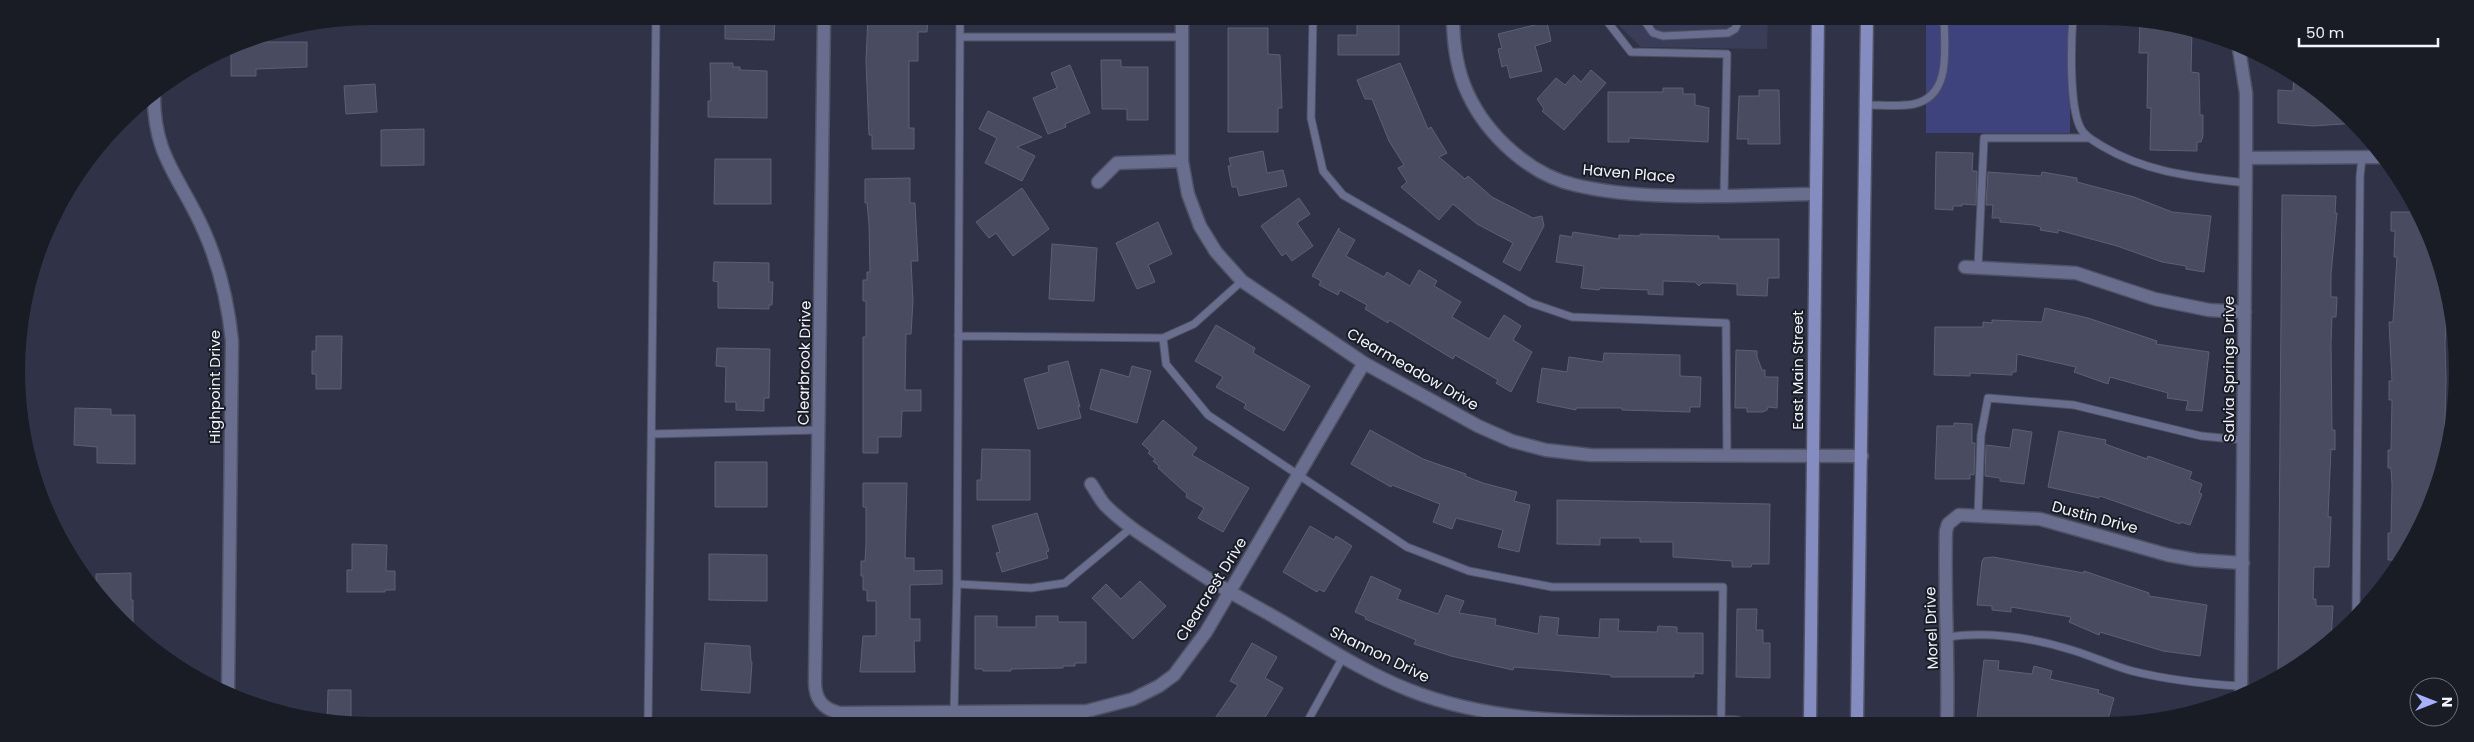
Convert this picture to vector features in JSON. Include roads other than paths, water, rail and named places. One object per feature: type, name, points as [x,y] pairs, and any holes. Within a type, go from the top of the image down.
[{"type":"main road","name":"East Main Street","points":[[1810,717],[1814,194],[1818,25]]},
{"type":"main road","points":[[1858,717],[1868,25]]},
{"type":"street","name":"Clearbrook Drive","points":[[824,25],[815,691],[824,707]]},
{"type":"street","name":"Clearmeadow Drive","points":[[1182,25],[1182,161],[1188,194],[1200,226],[1216,252],[1242,281],[1364,363],[1478,426],[1512,441],[1546,450],[1590,456],[1862,456]]},
{"type":"street","name":"Haven Place","points":[[1453,25],[1453,35],[1461,74],[1468,94],[1491,130],[1521,158],[1538,170],[1575,185],[1620,192],[1724,195],[1814,194]]},
{"type":"street","name":"Salvia Springs Drive","points":[[2240,53],[2246,92],[2241,688]]},
{"type":"street","name":"Highpoint Drive","points":[[154,101],[154,116],[158,140],[174,176],[204,230],[218,264],[230,314],[232,341],[228,686]]},
{"type":"street","points":[[2246,158],[2376,158]]},
{"type":"street","points":[[1098,182],[1117,163],[1182,161]]},
{"type":"street","points":[[1972,267],[2076,273],[2155,299],[2209,310],[2245,312]]},
{"type":"street","name":"Clearcrest Drive","points":[[1046,717],[1087,711],[1133,699],[1159,686],[1174,674],[1206,632],[1364,363]]},
{"type":"street","name":"Shannon Drive","points":[[1091,484],[1106,505],[1131,528],[1230,592],[1343,657],[1409,690],[1498,714],[1527,717]]},
{"type":"street","name":"Dustin Drive","points":[[1946,531],[1948,524],[1959,514],[2040,519],[2196,560],[2243,562]]},
{"type":"street","name":"Morel Drive","points":[[1946,531],[1947,637],[1949,657],[1947,717]]},
{"type":"street","name":"Clearcrest Drive","points":[[824,707],[840,714],[954,712],[1010,717]]},
{"type":"lane","points":[[648,717],[656,25]]},
{"type":"lane","points":[[954,712],[957,584],[960,25]]},
{"type":"lane","points":[[1312,25],[1311,118],[1323,172],[1343,195],[1531,303],[1572,317],[1726,323],[1727,456]]},
{"type":"lane","points":[[1610,25],[1630,52],[1727,54],[1724,195]]},
{"type":"lane","points":[[1647,25],[1653,33],[1663,36],[1728,34],[1737,25]]},
{"type":"lane","points":[[1867,105],[1914,104],[1926,100],[1935,92],[1944,69],[1944,25]]},
{"type":"lane","points":[[2073,25],[2074,111],[2080,129],[2089,138],[2121,158],[2157,170],[2246,183]]},
{"type":"lane","points":[[960,37],[1182,36]]},
{"type":"lane","points":[[1972,267],[1984,138],[2089,138]]},
{"type":"lane","points":[[2356,607],[2360,176],[2362,158]]},
{"type":"lane","points":[[958,336],[1163,338],[1194,324],[1242,281]]},
{"type":"lane","points":[[1163,338],[1166,364],[1208,415],[1407,547],[1469,570],[1552,587],[1723,587],[1721,717]]},
{"type":"lane","points":[[1978,514],[1980,435],[1988,398],[2074,405],[2201,436],[2244,440]]},
{"type":"lane","points":[[652,434],[819,430]]},
{"type":"lane","points":[[957,584],[1031,588],[1065,583],[1131,528]]},
{"type":"lane","points":[[1947,637],[1970,634],[2015,637],[2073,650],[2131,671],[2237,690]]},
{"type":"lane","points":[[1310,717],[1343,657]]}]
